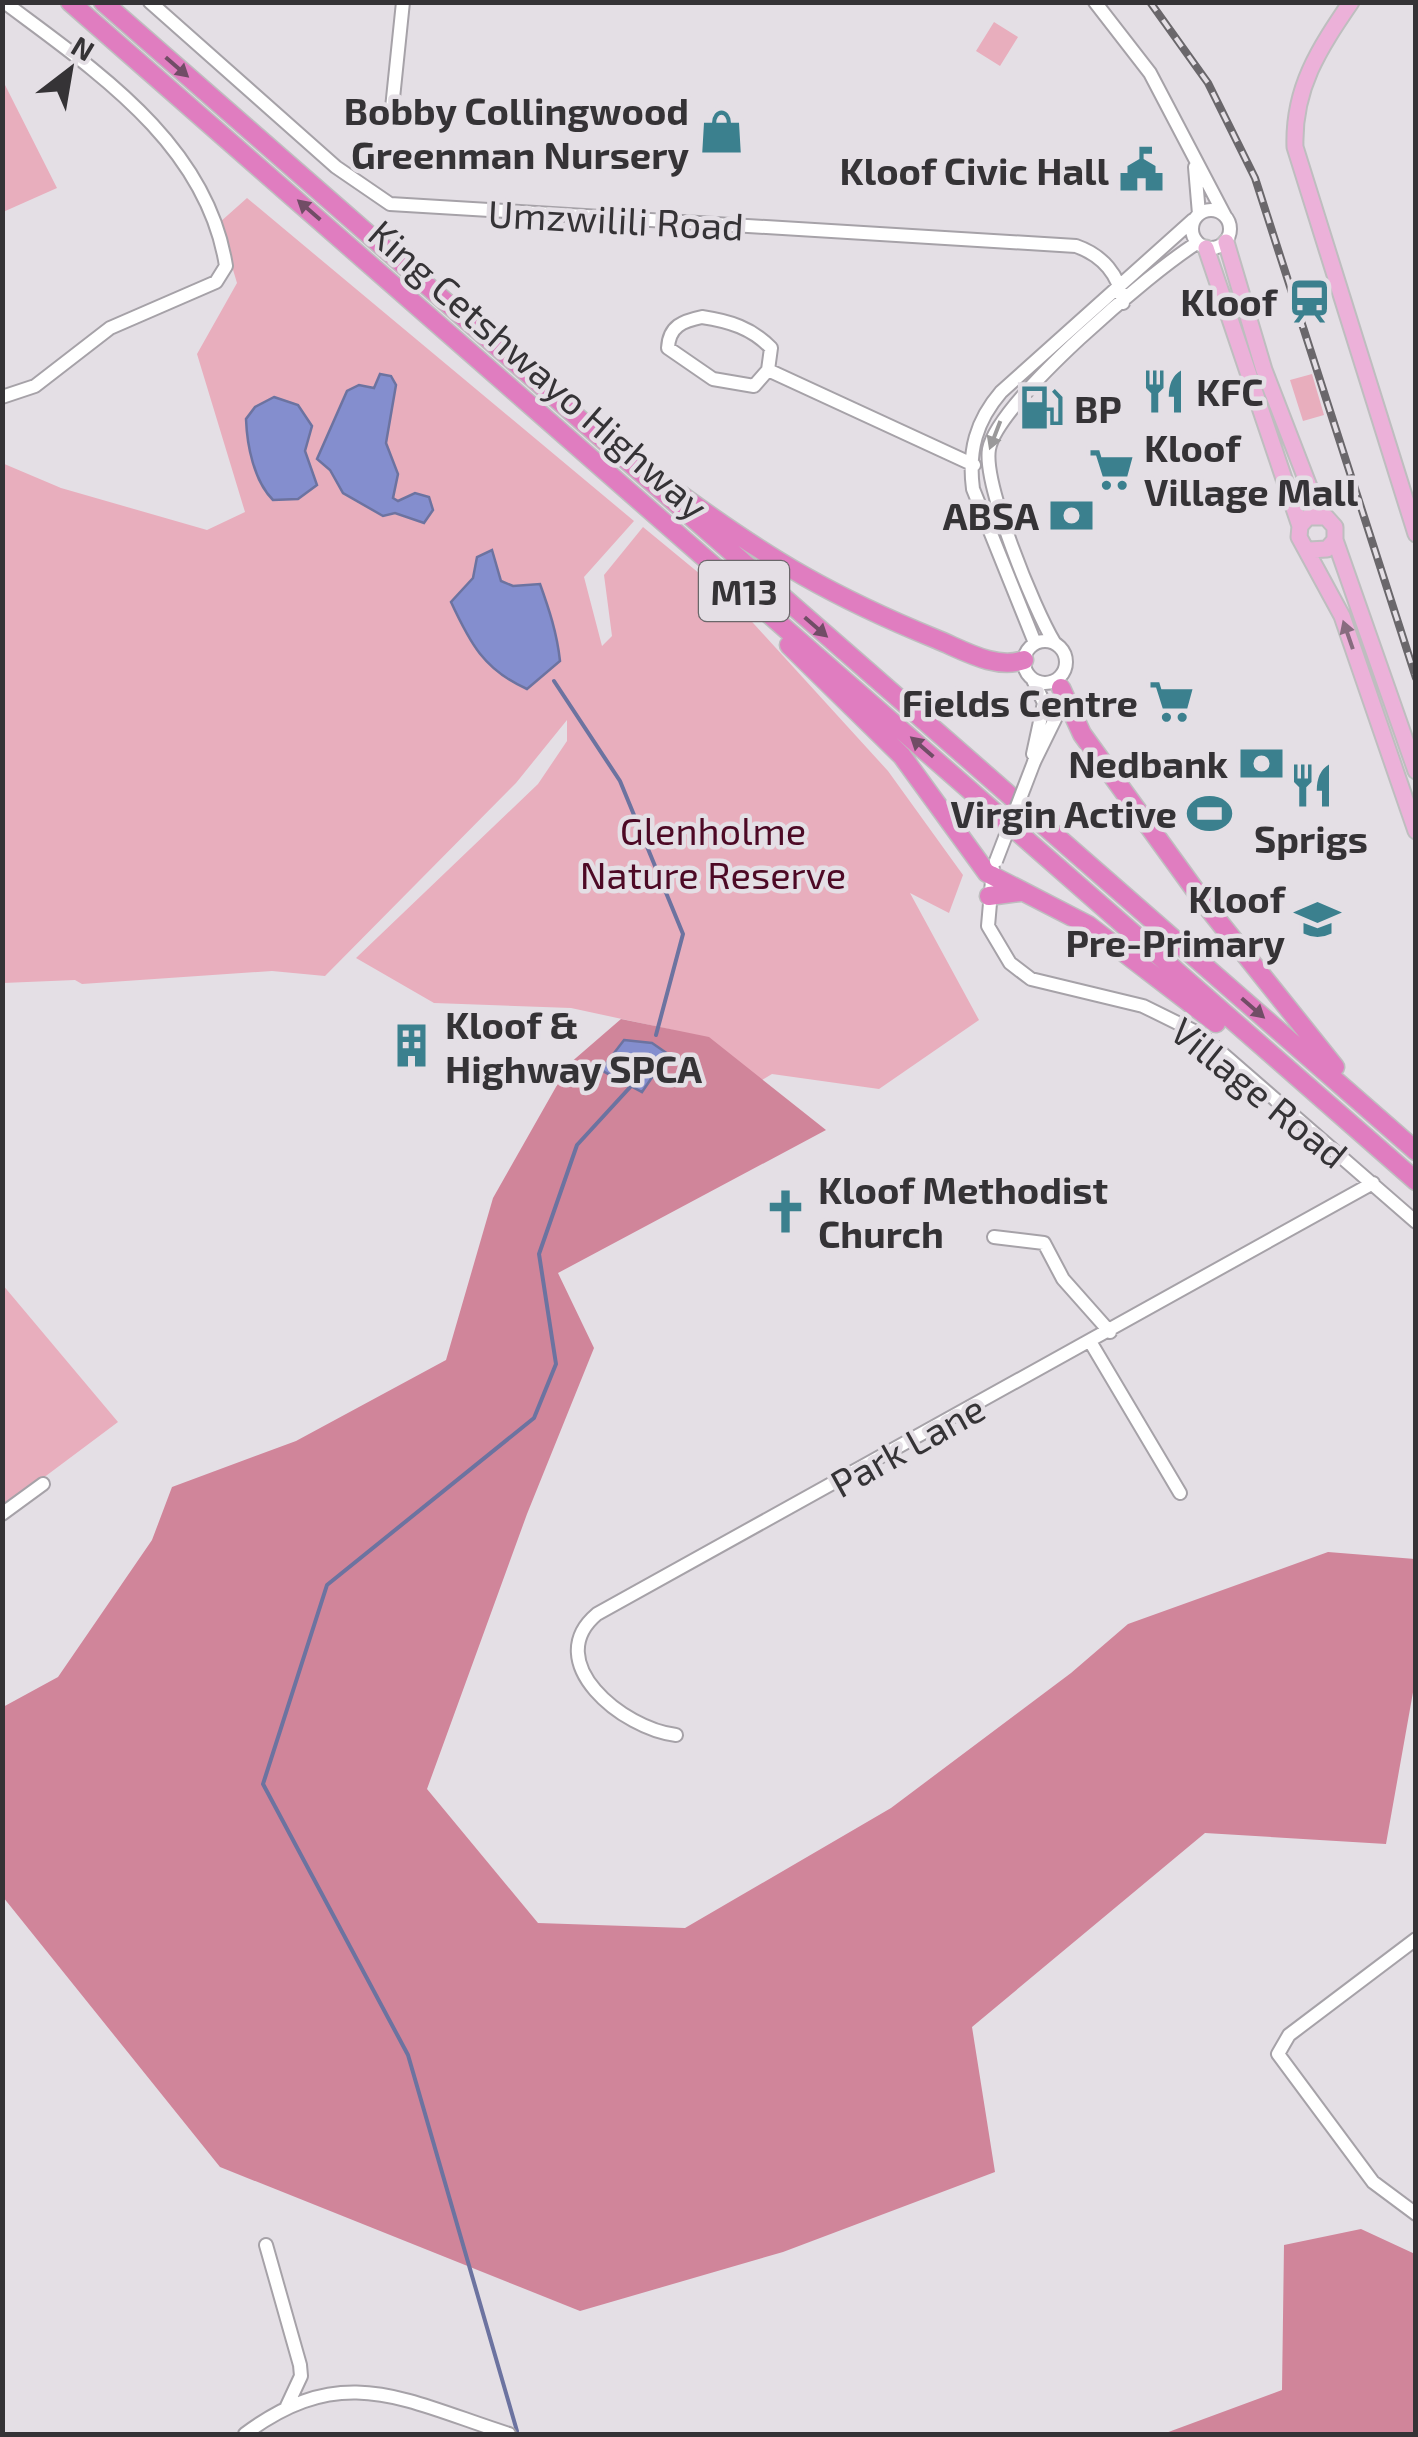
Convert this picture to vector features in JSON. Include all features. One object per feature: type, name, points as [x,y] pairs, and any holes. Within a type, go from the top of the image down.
[{"type":"highway","name":"King Cetshwayo Highway","points":[[70,2],[1416,1182]]},
{"type":"highway","name":"King Cetshwayo Highway","points":[[103,2],[1416,1151]]},
{"type":"highway","points":[[584,424],[763,555],[818,588],[1002,663],[1029,652]]},
{"type":"highway","points":[[736,584],[786,643],[902,756],[993,868],[1026,892],[1088,926],[1228,1032],[1281,1066]]},
{"type":"highway","points":[[1060,683],[1082,734],[1208,908],[1364,1104]]},
{"type":"highway","points":[[989,896],[1026,892]]},
{"type":"main road","points":[[1351,2],[1307,71],[1298,103],[1296,147],[1416,534]]},
{"type":"main road","points":[[1226,242],[1264,370],[1320,515],[1334,527],[1334,540],[1360,603],[1416,771]]},
{"type":"main road","points":[[1202,246],[1300,526],[1301,543],[1310,550],[1342,616],[1416,831]]},
{"type":"main road","points":[[1300,526],[1308,517],[1320,515]]},
{"type":"main road","points":[[1310,550],[1327,549],[1334,540]]},
{"type":"main road","points":[[1395,711],[1416,727],[1408,749]]},
{"type":"street","points":[[2,397],[35,386],[110,328],[220,279],[226,261],[203,195],[180,154],[162,133],[4,2]]},
{"type":"street","name":"Umzwilili Road","points":[[150,2],[336,167],[396,206],[1076,246],[1093,253],[1120,283]]},
{"type":"street","points":[[392,108],[402,2]]},
{"type":"street","points":[[1095,2],[1150,73],[1225,216],[1230,232],[1226,242],[1202,246],[1169,262],[1005,414],[994,432],[987,467],[994,496],[1054,642],[1067,662],[1060,683],[1033,680],[1029,652],[984,522],[970,464],[974,437],[989,406],[1120,283],[1196,217],[1210,210],[1225,216]]},
{"type":"street","points":[[1194,160],[1196,217],[1192,235],[1202,246]]},
{"type":"street","points":[[1120,283],[1123,303]]},
{"type":"street","points":[[702,317],[730,321],[761,337],[771,348],[768,370],[754,386],[734,386],[678,356],[668,348],[668,340],[683,320],[702,317]]},
{"type":"street","points":[[768,370],[970,464],[987,467]]},
{"type":"street","points":[[1029,652],[1054,642]]},
{"type":"street","name":"Village Road","points":[[1033,680],[1044,703],[1034,762]]},
{"type":"street","name":"Village Road","points":[[1060,683],[1059,710],[1034,762],[993,868],[989,896],[991,936],[1021,972],[1059,987],[1143,1006],[1181,1022],[1215,1045],[1416,1222]]},
{"type":"street","name":"Park Lane","points":[[676,1735],[636,1726],[607,1706],[594,1690],[581,1648],[582,1632],[588,1622],[1372,1183]]},
{"type":"street","points":[[994,1238],[1044,1243],[1063,1279],[1110,1332]]},
{"type":"street","points":[[1091,1343],[1180,1493]]},
{"type":"street","points":[[2,1514],[43,1484]]},
{"type":"street","points":[[1416,1939],[1288,2036],[1278,2054],[1373,2182],[1416,2214]]},
{"type":"street","points":[[266,2245],[301,2372],[287,2406]]},
{"type":"street","points":[[245,2434],[287,2406],[325,2393],[373,2390],[510,2434]]},
{"type":"green space","points":[[994,22],[1018,37],[1000,66],[976,51]]},
{"type":"green space","points":[[2,79],[57,188],[3,212],[2,212]]},
{"type":"green space","name":"Glenholme Nature Reserve","points":[[247,198],[634,521],[584,577],[602,646],[612,636],[604,575],[643,527],[734,602],[888,771],[963,875],[949,913],[910,893],[979,1020],[879,1089],[772,1074],[744,1091],[673,1030],[571,1008],[434,1003],[356,958],[538,784],[567,741],[567,720],[516,783],[325,976],[272,971],[82,984],[75,980],[3,983],[2,463],[61,488],[207,530],[245,512],[197,354],[237,283],[219,223]]},
{"type":"green space","points":[[1312,374],[1324,415],[1303,421],[1290,380]]},
{"type":"green space","points":[[2,1284],[118,1422],[3,1508],[2,1508]]},
{"type":"shaded area","points":[[621,1019],[709,1037],[826,1130],[558,1273],[594,1348],[527,1514],[427,1789],[538,1923],[685,1928],[891,1808],[1071,1673],[1128,1624],[1328,1552],[1415,1559],[1415,1681],[1386,1844],[1205,1833],[972,2027],[995,2172],[783,2252],[580,2311],[220,2167],[3,1897],[3,1707],[58,1677],[152,1540],[172,1487],[296,1441],[446,1360],[493,1198],[569,1064]]},
{"type":"shaded area","points":[[1361,2229],[1415,2254],[1415,2434],[1163,2434],[1282,2390],[1284,2245]]},
{"type":"water","points":[[380,374],[391,376],[396,385],[386,443],[398,474],[393,498],[398,501],[415,493],[429,497],[433,510],[424,523],[395,513],[383,516],[343,493],[330,470],[317,459],[347,391],[359,385],[374,388]]},
{"type":"water","points":[[274,397],[298,405],[312,426],[305,451],[317,485],[298,499],[273,500],[256,473],[250,451],[246,419],[255,407]]},
{"type":"water","points":[[492,550],[501,581],[513,586],[540,584],[555,631],[560,661],[527,689],[500,673],[480,654],[451,602],[473,578],[477,557]]},
{"type":"water","points":[[624,1040],[652,1043],[668,1054],[642,1092],[601,1070]]},
{"type":"waterway","points":[[554,681],[620,781],[683,934],[656,1035]]},
{"type":"waterway","points":[[517,2431],[408,2055],[263,1784],[327,1585],[534,1418],[556,1364],[539,1254],[577,1145],[633,1084]]},
{"type":"railway","points":[[1150,2],[1208,83],[1255,178],[1416,678]]},
{"type":"place","name":"Bobby Collingwood Greenman Nursery","points":[[722,132]]},
{"type":"place","name":"Kloof Civic Hall","points":[[1142,170]]},
{"type":"place","name":"Kloof","points":[[1310,301]]},
{"type":"place","name":"KFC","points":[[1163,391]]},
{"type":"place","name":"BP","points":[[1041,408]]},
{"type":"place","name":"Kloof Village Mall","points":[[1111,469]]},
{"type":"place","name":"ABSA","points":[[1072,515]]},
{"type":"place","name":"Fields Centre","points":[[1171,702]]},
{"type":"place","name":"Nedbank","points":[[1261,763]]},
{"type":"place","name":"Sprigs","points":[[1311,786]]},
{"type":"place","name":"Virgin Active","points":[[1210,813]]},
{"type":"place","name":"Kloof Pre-Primary","points":[[1318,920]]},
{"type":"place","name":"Kloof & Highway SPCA","points":[[412,1046]]},
{"type":"place","name":"Kloof Methodist Church","points":[[785,1211]]}]
